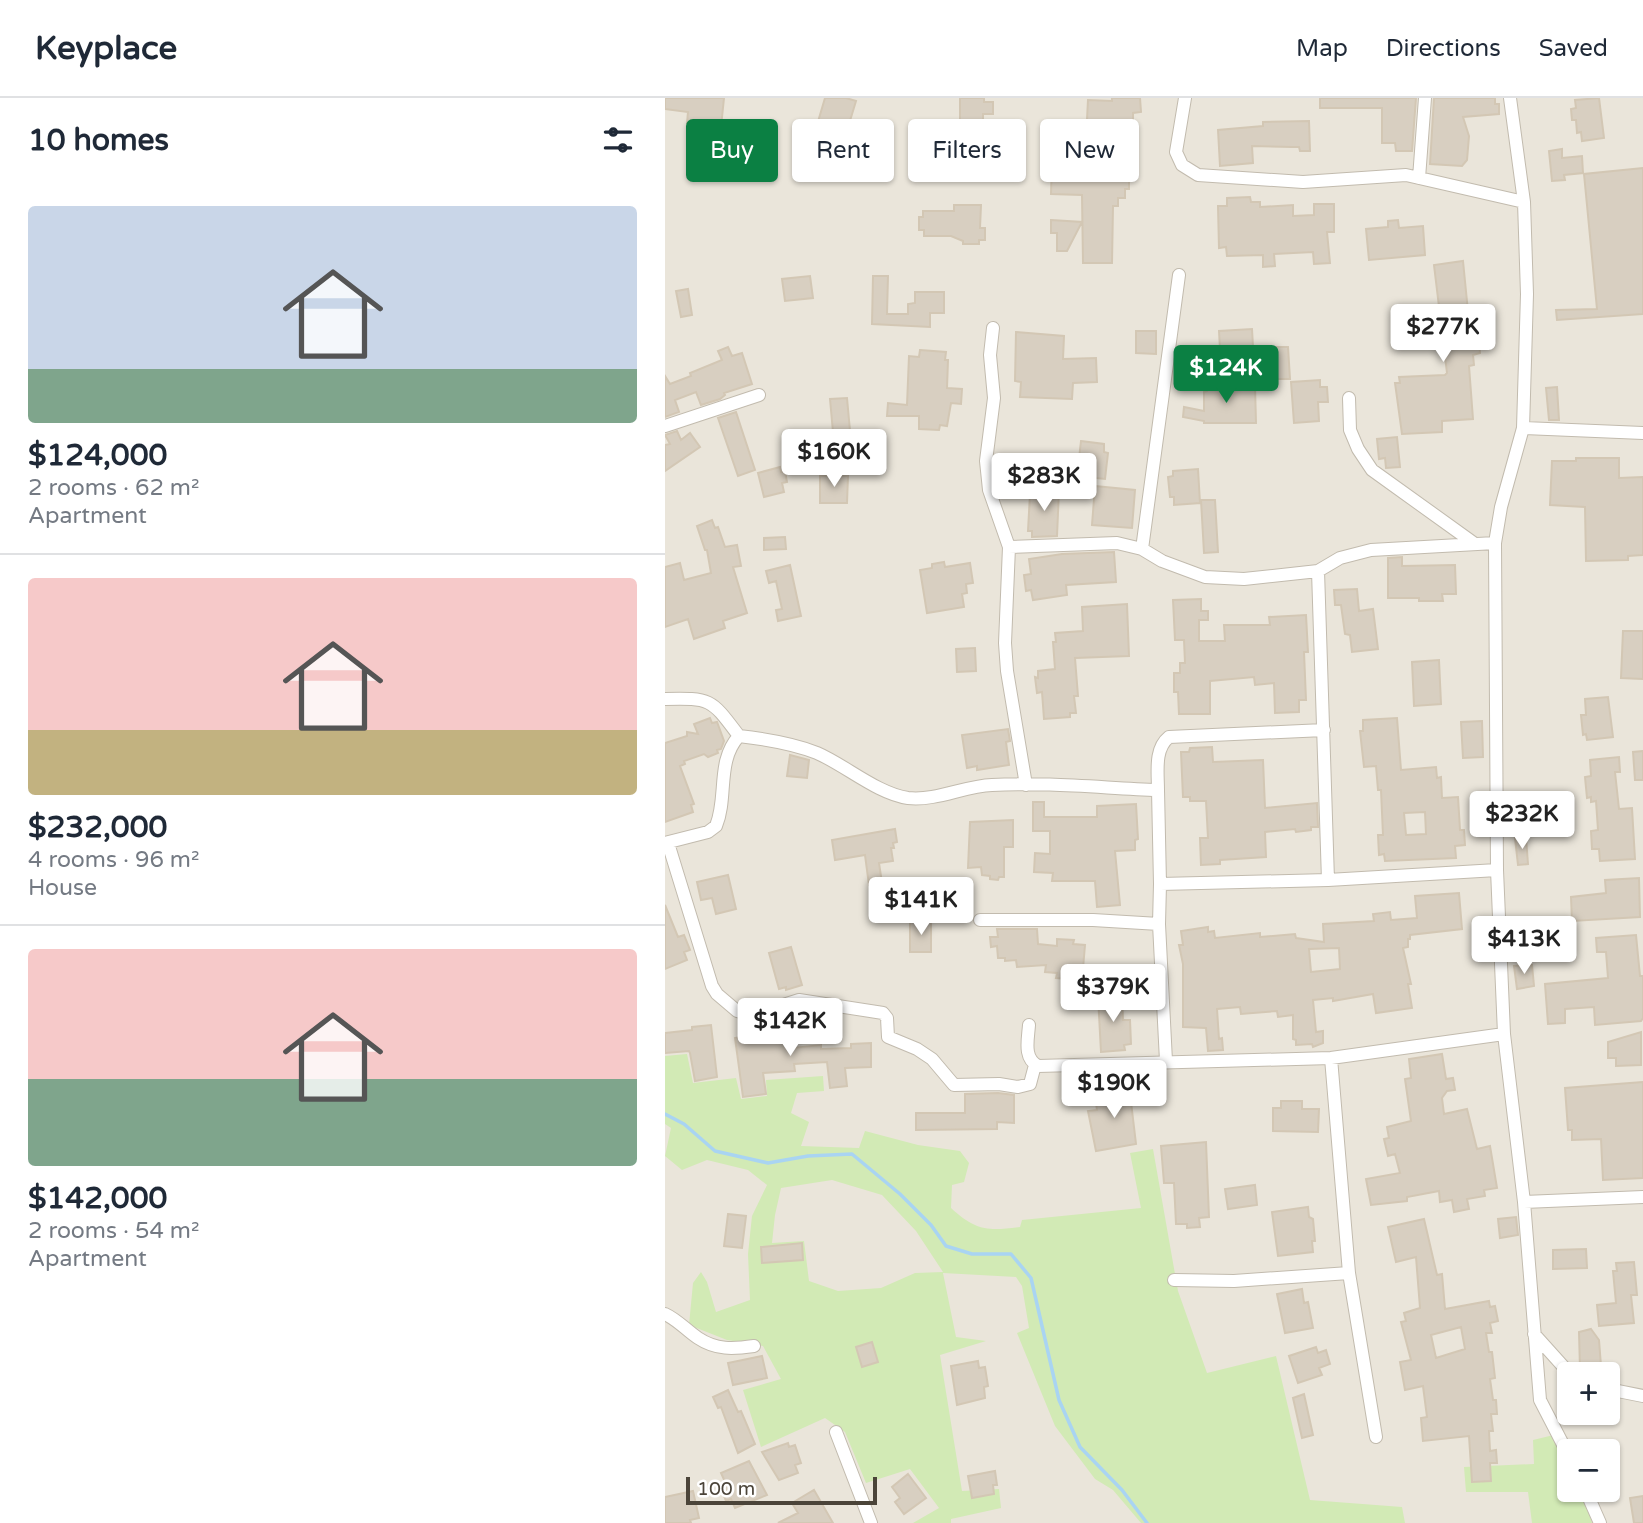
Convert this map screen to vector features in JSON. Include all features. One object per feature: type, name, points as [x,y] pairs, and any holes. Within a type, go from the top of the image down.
[{"type":"street","points":[[1185,98],[1176,152],[1182,164],[1198,175],[1303,181],[1406,175],[1524,202]]},
{"type":"street","points":[[1419,178],[1425,98]]},
{"type":"street","points":[[1510,98],[1524,202],[1527,294],[1523,428],[1501,507],[1495,543],[1497,870],[1504,1034],[1524,1202],[1540,1400],[1560,1439]]},
{"type":"street","points":[[1142,550],[1179,275]]},
{"type":"street","points":[[993,328],[990,355],[994,398],[986,461],[989,490],[1009,547],[1005,643],[1007,671],[1026,785]]},
{"type":"street","points":[[665,426],[759,396]]},
{"type":"street","points":[[1349,398],[1350,430],[1358,449],[1373,470],[1475,544]]},
{"type":"street","points":[[1523,428],[1643,433]]},
{"type":"street","points":[[1009,547],[1117,543],[1142,550],[1162,561],[1205,577],[1244,579],[1318,570],[1340,558],[1371,550],[1495,543]]},
{"type":"street","points":[[1318,570],[1328,880]]},
{"type":"street","points":[[665,699],[697,698],[708,701],[717,706],[739,736],[784,743],[817,753],[890,793],[906,797],[945,795],[990,785],[1158,790]]},
{"type":"street","points":[[1166,1061],[1159,924],[1158,790],[1159,750],[1162,743],[1169,737],[1324,730]]},
{"type":"street","points":[[739,736],[729,750],[725,762],[716,826],[708,832],[666,843],[712,986],[717,993],[737,1011],[752,1015],[799,1000],[883,1013],[887,1018],[888,1037],[917,1049],[932,1059],[954,1086],[999,1084],[1018,1087],[1030,1084],[1035,1065],[1028,1055],[1029,1025]]},
{"type":"street","points":[[1160,884],[1328,880],[1497,870]]},
{"type":"street","points":[[980,920],[1093,920],[1159,924]]},
{"type":"street","points":[[1035,1065],[1331,1058],[1504,1034]]},
{"type":"street","points":[[1331,1058],[1349,1273],[1376,1437]]},
{"type":"street","points":[[1524,1202],[1643,1197]]},
{"type":"street","points":[[1174,1280],[1234,1280],[1349,1273]]},
{"type":"street","points":[[665,1314],[675,1318],[697,1338],[712,1345],[731,1349],[754,1346]]},
{"type":"street","points":[[1533,1334],[1559,1362]]},
{"type":"street","points":[[1620,1391],[1643,1396]]},
{"type":"street","points":[[836,1432],[871,1523]]},
{"type":"street","points":[[1591,1502],[1600,1523]]},
{"type":"shaded area","points":[[665,98],[1643,98],[1643,1523],[665,1523]]},
{"type":"green space","points":[[687,1054],[693,1083],[736,1078],[741,1099],[767,1096],[766,1080],[823,1076],[824,1091],[797,1093],[791,1113],[809,1122],[801,1146],[859,1148],[865,1131],[918,1145],[960,1151],[969,1163],[964,1182],[952,1185],[951,1208],[983,1228],[1020,1227],[1022,1220],[1141,1208],[1130,1153],[1153,1149],[1178,1291],[1207,1373],[1276,1356],[1310,1500],[1402,1507],[1405,1523],[1141,1523],[1113,1490],[1095,1479],[1055,1426],[1017,1333],[1029,1328],[1022,1286],[1016,1277],[943,1273],[956,1337],[986,1341],[940,1355],[962,1491],[999,1489],[1001,1508],[951,1519],[951,1523],[913,1523],[939,1508],[910,1469],[866,1483],[845,1432],[825,1418],[761,1447],[743,1390],[781,1379],[763,1346],[727,1340],[689,1325],[693,1283],[701,1272],[707,1282],[716,1312],[750,1300],[748,1254],[752,1216],[767,1185],[748,1170],[707,1160],[682,1170],[665,1156],[671,1128],[665,1124],[665,1056]],"holes":[[[832,1180],[882,1195],[916,1231],[943,1272],[915,1273],[881,1288],[838,1291],[809,1281],[804,1241],[772,1243],[781,1188]]]},
{"type":"green space","points":[[1562,1433],[1564,1439],[1557,1439],[1557,1502],[1585,1502],[1592,1523],[1532,1523],[1528,1492],[1466,1492],[1464,1467],[1534,1464],[1533,1440]]},
{"type":"building","points":[[665,98],[724,98],[722,119],[687,119],[688,112],[665,109]]},
{"type":"building","points":[[825,98],[856,101],[851,119],[819,119]]},
{"type":"building","points":[[960,98],[984,98],[984,102],[993,102],[993,114],[983,114],[983,119],[960,119]]},
{"type":"building","points":[[1112,98],[1140,98],[1141,112],[1133,113],[1133,119],[1087,119],[1088,100],[1112,101]]},
{"type":"building","points":[[1320,98],[1416,98],[1412,151],[1396,151],[1395,143],[1382,143],[1382,108],[1320,108]]},
{"type":"building","points":[[1434,98],[1495,98],[1495,104],[1499,104],[1499,114],[1463,117],[1469,136],[1467,160],[1462,166],[1430,164]]},
{"type":"building","points":[[1599,98],[1604,138],[1582,141],[1581,132],[1577,133],[1576,120],[1572,120],[1571,109],[1576,108],[1575,100]]},
{"type":"building","points":[[1309,121],[1310,151],[1300,151],[1299,147],[1252,146],[1253,163],[1220,166],[1218,130],[1263,126],[1263,122]]},
{"type":"building","points":[[1562,149],[1562,158],[1582,156],[1583,173],[1564,175],[1565,180],[1552,181],[1549,151]]},
{"type":"building","points":[[1643,168],[1643,314],[1557,320],[1556,310],[1597,309],[1584,174]]},
{"type":"building","points":[[1051,182],[1129,182],[1129,189],[1125,189],[1125,198],[1118,198],[1118,206],[1113,206],[1112,263],[1083,263],[1082,195],[1051,194]]},
{"type":"building","points":[[1250,197],[1251,202],[1260,202],[1260,207],[1293,205],[1293,216],[1314,215],[1314,204],[1334,204],[1334,232],[1327,232],[1330,263],[1314,264],[1313,252],[1274,254],[1275,266],[1263,267],[1263,255],[1227,256],[1226,247],[1219,248],[1218,206],[1227,206],[1227,198]]},
{"type":"building","points":[[954,205],[981,205],[980,228],[985,228],[985,240],[979,240],[979,244],[963,244],[963,241],[951,236],[924,236],[924,230],[919,230],[919,217],[923,217],[923,211],[954,211]]},
{"type":"building","points":[[1051,220],[1082,222],[1067,251],[1057,251],[1057,233],[1051,233]]},
{"type":"building","points":[[1398,220],[1399,228],[1423,226],[1425,255],[1369,260],[1366,229],[1388,227],[1388,221]]},
{"type":"building","points":[[1463,261],[1471,342],[1479,342],[1480,353],[1473,355],[1474,365],[1469,366],[1473,419],[1442,421],[1442,432],[1402,434],[1395,383],[1400,383],[1399,377],[1447,373],[1434,265]]},
{"type":"building","points":[[810,276],[813,298],[785,301],[782,279]]},
{"type":"building","points":[[873,276],[888,276],[887,314],[908,314],[908,304],[915,303],[915,292],[944,292],[944,313],[930,313],[930,327],[872,324]]},
{"type":"building","points":[[688,289],[692,315],[681,317],[676,291]]},
{"type":"building","points":[[1252,329],[1253,347],[1288,347],[1290,379],[1261,379],[1261,365],[1231,366],[1227,349],[1220,349],[1219,331]]},
{"type":"building","points":[[1136,331],[1156,331],[1156,354],[1136,353]]},
{"type":"building","points":[[1016,332],[1064,336],[1063,359],[1096,358],[1097,382],[1073,383],[1072,399],[1020,397],[1021,382],[1015,381]]},
{"type":"building","points":[[728,347],[732,356],[742,353],[752,384],[724,393],[720,399],[701,405],[696,392],[675,400],[679,412],[665,417],[665,376],[670,384],[691,376],[690,373],[722,360],[718,351]]},
{"type":"building","points":[[920,350],[946,352],[947,388],[962,389],[961,404],[951,403],[947,426],[940,425],[939,430],[919,429],[919,416],[887,416],[888,403],[907,405],[909,356],[919,357]]},
{"type":"building","points":[[1320,380],[1320,387],[1327,387],[1328,402],[1318,402],[1319,421],[1294,423],[1291,382]]},
{"type":"building","points":[[1225,382],[1229,386],[1255,386],[1256,423],[1204,423],[1183,417],[1184,407],[1204,411],[1204,392],[1207,391],[1208,385]]},
{"type":"building","points":[[1557,387],[1559,420],[1549,420],[1546,388]]},
{"type":"building","points":[[847,398],[850,431],[833,432],[830,399]]},
{"type":"building","points":[[736,412],[755,470],[738,476],[718,418]]},
{"type":"building","points":[[677,431],[681,440],[690,433],[700,447],[665,471],[665,445],[670,444],[665,435]]},
{"type":"building","points":[[1397,437],[1400,467],[1386,468],[1385,458],[1379,459],[1377,439]]},
{"type":"building","points":[[1081,441],[1104,444],[1104,452],[1108,453],[1105,479],[1077,476]]},
{"type":"building","points":[[1576,458],[1619,458],[1619,478],[1643,477],[1643,555],[1628,556],[1628,560],[1586,561],[1585,507],[1550,505],[1552,461],[1576,461]]},
{"type":"building","points":[[780,467],[781,472],[785,471],[787,482],[782,483],[784,492],[764,497],[758,473]]},
{"type":"building","points":[[1198,469],[1200,503],[1174,505],[1174,497],[1170,497],[1168,477],[1173,476],[1173,471]]},
{"type":"building","points":[[820,476],[848,476],[847,503],[820,503]]},
{"type":"building","points":[[1095,486],[1135,490],[1132,528],[1092,525]]},
{"type":"building","points":[[1036,489],[1059,490],[1057,536],[1032,537],[1032,531],[1028,531],[1030,494],[1036,494]]},
{"type":"building","points":[[1201,500],[1215,500],[1218,552],[1204,553]]},
{"type":"building","points":[[712,520],[715,528],[718,527],[725,547],[737,545],[741,566],[733,567],[747,613],[723,621],[725,628],[694,639],[688,619],[665,627],[665,567],[680,563],[684,580],[711,573],[707,550],[697,526]]},
{"type":"building","points":[[785,537],[786,549],[764,550],[764,538]]},
{"type":"building","points":[[1114,552],[1116,582],[1066,585],[1067,595],[1033,600],[1031,590],[1026,591],[1024,575],[1031,574],[1029,559],[1062,554]]},
{"type":"building","points":[[1402,557],[1402,566],[1455,565],[1456,594],[1442,594],[1443,601],[1388,598],[1388,558]]},
{"type":"building","points":[[944,562],[945,567],[970,563],[973,583],[966,584],[967,593],[962,594],[964,607],[927,613],[920,570]]},
{"type":"building","points":[[790,565],[801,616],[778,621],[776,610],[782,609],[776,581],[769,583],[766,571]]},
{"type":"building","points":[[1357,589],[1359,611],[1373,609],[1378,649],[1352,652],[1350,635],[1345,634],[1341,605],[1335,605],[1334,590]]},
{"type":"building","points":[[1201,599],[1201,611],[1208,611],[1208,620],[1199,620],[1199,641],[1225,641],[1224,625],[1270,625],[1269,617],[1306,615],[1306,700],[1299,700],[1299,712],[1275,713],[1274,683],[1255,685],[1254,677],[1210,681],[1210,714],[1179,714],[1178,692],[1174,692],[1174,673],[1180,673],[1180,663],[1185,663],[1184,640],[1175,640],[1173,600]]},
{"type":"building","points":[[1127,604],[1129,656],[1075,658],[1078,696],[1074,696],[1076,713],[1070,713],[1070,717],[1044,719],[1042,692],[1037,693],[1035,677],[1038,678],[1038,671],[1055,669],[1055,633],[1083,631],[1082,607]]},
{"type":"building","points":[[1623,631],[1643,631],[1643,679],[1621,678]]},
{"type":"building","points":[[975,648],[976,671],[957,672],[956,649]]},
{"type":"building","points":[[1439,660],[1441,704],[1414,706],[1412,662]]},
{"type":"building","points":[[1608,697],[1613,737],[1587,740],[1586,734],[1583,735],[1581,715],[1586,715],[1585,699]]},
{"type":"building","points":[[710,718],[712,723],[717,722],[724,741],[721,749],[708,757],[704,754],[684,761],[685,764],[680,766],[694,804],[691,805],[693,812],[665,822],[665,743],[687,736],[687,732],[698,734],[694,724]]},
{"type":"building","points":[[1397,718],[1401,770],[1436,767],[1437,778],[1441,777],[1442,798],[1458,797],[1460,830],[1464,830],[1465,845],[1455,846],[1456,858],[1385,861],[1384,854],[1379,855],[1378,835],[1383,835],[1381,790],[1378,790],[1376,766],[1364,767],[1360,731],[1363,731],[1363,720]],"holes":[[[1425,812],[1426,834],[1406,835],[1404,813]]]},
{"type":"building","points":[[1482,721],[1483,757],[1463,758],[1461,722]]},
{"type":"building","points":[[1008,729],[1010,741],[1006,742],[1009,765],[977,770],[977,766],[967,768],[962,735]]},
{"type":"building","points":[[1212,747],[1213,762],[1263,760],[1265,808],[1317,803],[1318,827],[1296,832],[1295,829],[1265,832],[1266,857],[1220,860],[1220,864],[1201,865],[1200,838],[1208,838],[1206,801],[1190,801],[1190,797],[1183,797],[1181,752],[1189,752],[1190,748]]},
{"type":"building","points":[[1643,751],[1643,780],[1635,780],[1633,752]]},
{"type":"building","points":[[790,755],[809,760],[807,778],[787,776]]},
{"type":"building","points":[[1619,757],[1620,772],[1615,772],[1619,809],[1632,808],[1635,859],[1600,861],[1599,849],[1592,849],[1591,831],[1598,830],[1596,801],[1591,802],[1591,797],[1587,798],[1585,777],[1591,776],[1590,760]]},
{"type":"building","points":[[1033,802],[1044,802],[1044,817],[1097,817],[1097,806],[1136,804],[1138,839],[1135,840],[1135,850],[1115,851],[1120,905],[1097,907],[1095,881],[1052,881],[1053,873],[1034,872],[1035,853],[1050,854],[1050,831],[1033,831]]},
{"type":"building","points":[[1013,820],[1013,847],[1004,847],[1004,877],[999,877],[998,880],[990,879],[990,876],[982,875],[981,867],[968,868],[970,822]]},
{"type":"building","points":[[895,829],[897,842],[893,843],[894,848],[891,848],[893,861],[879,863],[882,883],[869,885],[865,855],[835,860],[832,840]]},
{"type":"building","points":[[1515,838],[1526,838],[1528,864],[1518,865]]},
{"type":"building","points":[[728,875],[736,909],[716,914],[712,898],[701,900],[697,882]]},
{"type":"building","points":[[1639,878],[1640,917],[1572,921],[1571,897],[1606,893],[1605,880]]},
{"type":"building","points":[[1459,893],[1462,929],[1410,935],[1408,947],[1403,948],[1411,984],[1408,984],[1412,1008],[1376,1013],[1373,994],[1333,1001],[1333,998],[1313,1000],[1316,1032],[1323,1031],[1323,1043],[1313,1047],[1312,1044],[1296,1045],[1296,1040],[1293,1039],[1293,1015],[1278,1017],[1277,1011],[1241,1014],[1240,1007],[1217,1009],[1219,1039],[1222,1038],[1223,1050],[1208,1051],[1206,1028],[1183,1027],[1183,964],[1179,945],[1183,945],[1181,931],[1208,927],[1208,932],[1214,931],[1215,938],[1260,933],[1260,937],[1295,934],[1296,938],[1324,942],[1323,924],[1374,921],[1373,914],[1390,912],[1391,920],[1417,918],[1415,896]],"holes":[[[1339,948],[1340,969],[1311,972],[1309,949]]]},
{"type":"building","points":[[665,905],[678,937],[684,935],[690,950],[684,952],[687,960],[665,969]]},
{"type":"building","points":[[910,922],[931,922],[931,952],[910,952]]},
{"type":"building","points":[[997,929],[1037,929],[1038,944],[1057,946],[1057,939],[1074,940],[1073,944],[1085,945],[1082,980],[1056,978],[1057,973],[1045,972],[1046,965],[1017,967],[1016,960],[1005,961],[1005,958],[998,958],[997,946],[991,947],[990,937],[998,937]]},
{"type":"building","points":[[1636,935],[1640,976],[1643,976],[1641,1021],[1595,1025],[1594,1007],[1565,1009],[1565,1023],[1548,1024],[1545,984],[1608,978],[1606,952],[1597,952],[1596,938]]},
{"type":"building","points":[[791,947],[802,985],[786,990],[786,987],[779,989],[769,953]]},
{"type":"building","points":[[1532,965],[1534,986],[1517,989],[1514,966]]},
{"type":"building","points":[[1122,994],[1123,1020],[1130,1020],[1131,1044],[1124,1045],[1125,1050],[1101,1052],[1098,996]]},
{"type":"building","points":[[739,1021],[757,1023],[757,1036],[792,1033],[793,1048],[821,1045],[821,1049],[851,1048],[851,1044],[871,1043],[871,1067],[845,1068],[847,1086],[830,1088],[827,1062],[794,1064],[795,1071],[763,1073],[766,1094],[743,1097],[735,1038],[740,1037]]},
{"type":"building","points":[[711,1025],[717,1077],[695,1081],[689,1051],[665,1053],[665,1033]]},
{"type":"building","points":[[1641,1032],[1641,1065],[1616,1066],[1616,1058],[1608,1058],[1608,1042]]},
{"type":"building","points":[[1442,1054],[1446,1079],[1453,1078],[1455,1090],[1447,1091],[1442,1098],[1444,1114],[1467,1109],[1477,1149],[1490,1146],[1497,1188],[1484,1190],[1485,1196],[1467,1199],[1469,1209],[1454,1212],[1452,1200],[1440,1202],[1439,1191],[1407,1197],[1407,1201],[1371,1205],[1366,1179],[1400,1173],[1395,1154],[1388,1156],[1384,1139],[1389,1138],[1387,1127],[1411,1121],[1405,1079],[1411,1078],[1409,1059]]},
{"type":"building","points":[[1125,1078],[1136,1081],[1131,1102],[1136,1144],[1096,1151],[1088,1111],[1097,1110],[1096,1103],[1106,1102],[1106,1097],[1121,1095]]},
{"type":"building","points":[[1643,1082],[1643,1178],[1603,1180],[1601,1139],[1572,1140],[1572,1130],[1568,1130],[1565,1088]]},
{"type":"building","points":[[965,1094],[1014,1095],[1014,1123],[997,1122],[997,1129],[916,1130],[916,1113],[965,1113]]},
{"type":"building","points":[[1281,1101],[1302,1101],[1302,1109],[1319,1109],[1318,1132],[1273,1131],[1273,1108],[1281,1108]]},
{"type":"building","points":[[1206,1142],[1209,1217],[1199,1218],[1200,1227],[1187,1228],[1187,1224],[1176,1224],[1174,1183],[1164,1183],[1161,1146]]},
{"type":"building","points":[[1255,1185],[1257,1205],[1228,1209],[1225,1189]]},
{"type":"building","points":[[1308,1207],[1309,1217],[1313,1219],[1313,1252],[1278,1256],[1272,1212]]},
{"type":"building","points":[[728,1214],[746,1216],[742,1248],[724,1246]]},
{"type":"building","points":[[1516,1217],[1518,1235],[1500,1238],[1498,1219]]},
{"type":"building","points":[[1424,1219],[1437,1275],[1442,1274],[1445,1309],[1489,1301],[1490,1307],[1495,1306],[1498,1321],[1490,1323],[1492,1333],[1486,1333],[1489,1352],[1492,1352],[1495,1378],[1490,1379],[1497,1414],[1491,1414],[1493,1431],[1489,1431],[1490,1451],[1496,1450],[1497,1463],[1490,1463],[1491,1481],[1472,1482],[1469,1436],[1423,1441],[1421,1418],[1427,1417],[1423,1386],[1405,1390],[1400,1362],[1411,1360],[1401,1322],[1406,1321],[1404,1313],[1420,1308],[1416,1257],[1396,1262],[1388,1227]],"holes":[[[1461,1327],[1465,1349],[1436,1358],[1431,1335]]]},
{"type":"building","points":[[802,1243],[803,1260],[762,1263],[761,1247]]},
{"type":"building","points":[[1586,1249],[1587,1268],[1553,1269],[1553,1250]]},
{"type":"building","points":[[1634,1262],[1637,1295],[1631,1295],[1634,1323],[1599,1326],[1597,1305],[1616,1303],[1613,1271],[1617,1271],[1616,1263]]},
{"type":"building","points":[[1302,1289],[1304,1303],[1308,1302],[1313,1328],[1285,1333],[1277,1294]]},
{"type":"building","points":[[1591,1329],[1599,1340],[1601,1362],[1580,1362],[1579,1332]]},
{"type":"building","points":[[872,1342],[878,1362],[862,1367],[856,1347]]},
{"type":"building","points":[[1316,1347],[1318,1353],[1326,1350],[1330,1364],[1319,1368],[1322,1375],[1298,1383],[1289,1356]]},
{"type":"building","points":[[762,1356],[767,1378],[733,1385],[728,1363]]},
{"type":"building","points":[[978,1361],[979,1368],[985,1367],[988,1386],[984,1387],[985,1398],[957,1405],[951,1366]]},
{"type":"building","points":[[728,1390],[738,1412],[741,1411],[755,1444],[738,1453],[721,1407],[718,1408],[713,1397]]},
{"type":"building","points":[[1304,1394],[1313,1435],[1302,1438],[1293,1398]]},
{"type":"building","points":[[788,1443],[789,1447],[795,1445],[801,1463],[795,1465],[798,1473],[779,1480],[762,1452]]},
{"type":"building","points":[[749,1461],[767,1495],[735,1508],[731,1499],[726,1501],[720,1486],[726,1484],[721,1473]]},
{"type":"building","points":[[995,1471],[997,1485],[993,1485],[994,1494],[972,1498],[968,1476]]},
{"type":"building","points":[[908,1474],[926,1498],[904,1514],[895,1502],[900,1498],[892,1487]]},
{"type":"building","points":[[814,1490],[833,1523],[778,1523],[798,1513],[792,1503]]},
{"type":"building","points":[[693,1491],[699,1518],[690,1520],[691,1523],[665,1523],[665,1497]]},
{"type":"building","points":[[1643,1496],[1643,1523],[1634,1523],[1630,1498]]},
{"type":"waterway","points":[[665,1114],[684,1124],[715,1151],[768,1163],[808,1156],[852,1154],[900,1194],[931,1225],[946,1246],[972,1254],[1011,1254],[1031,1278],[1059,1400],[1080,1447],[1122,1490],[1147,1523]]}]
